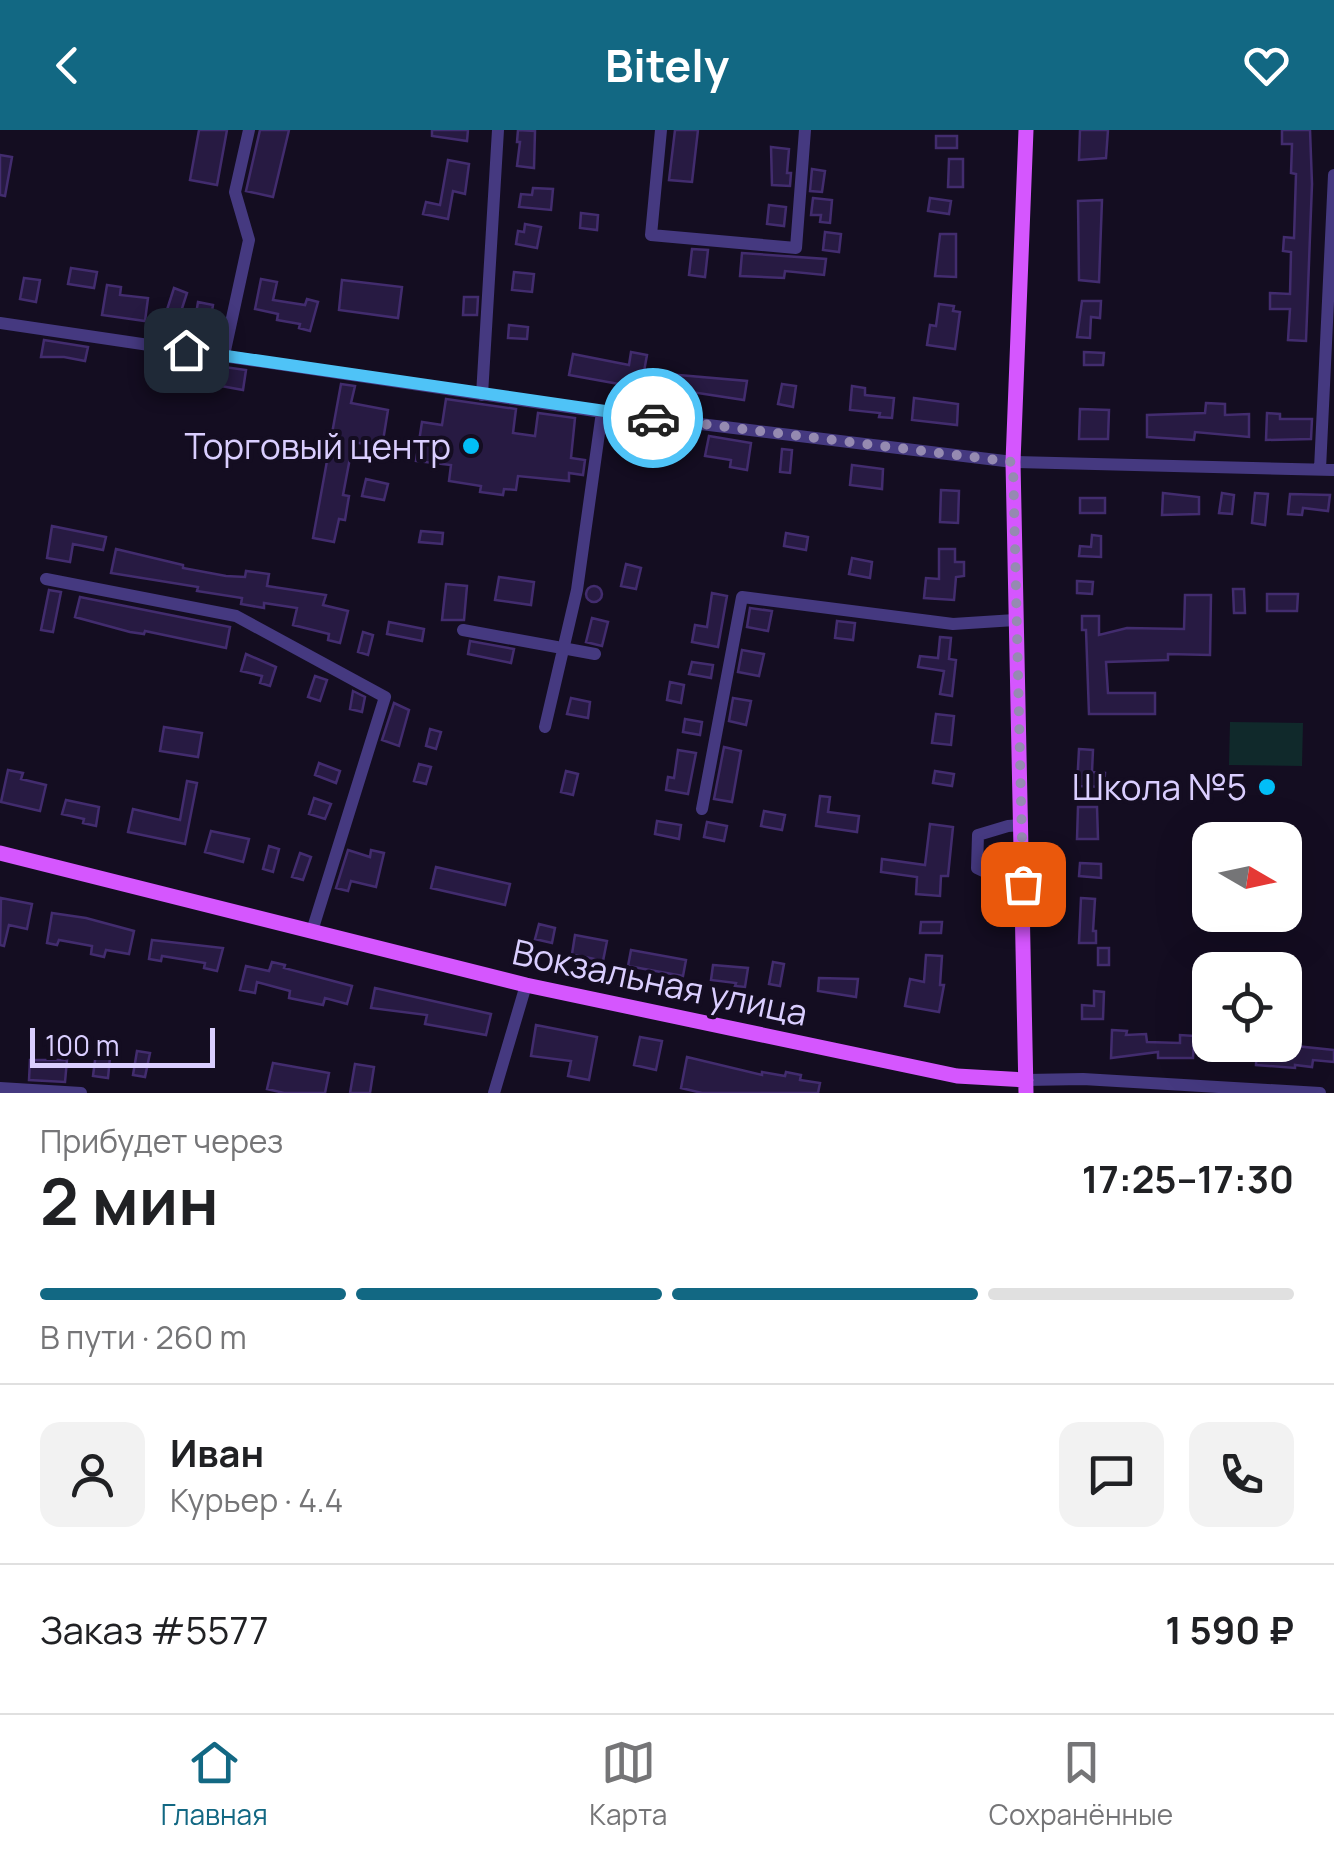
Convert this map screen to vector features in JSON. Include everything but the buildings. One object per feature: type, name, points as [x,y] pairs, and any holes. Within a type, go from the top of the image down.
[{"type":"main road","points":[[1026,130],[1013,462],[1026,1086]]},
{"type":"main road","name":"Вокзальная улица","points":[[0,853],[526,985],[957,1076],[1026,1086]]},
{"type":"street","points":[[224,356],[249,240],[235,192],[249,130]]},
{"type":"street","points":[[482,395],[498,130]]},
{"type":"street","points":[[661,130],[650,235],[796,248],[805,130]]},
{"type":"street","points":[[0,323],[602,412],[1013,462],[1327,469],[1334,175]]},
{"type":"street","points":[[545,727],[578,590],[602,412]]},
{"type":"street","points":[[46,579],[236,616],[385,697],[312,930]]},
{"type":"street","points":[[702,809],[742,597],[952,624],[1015,620]]},
{"type":"street","points":[[463,630],[594,654]]},
{"type":"street","points":[[1022,825],[978,835],[977,868],[1023,884]]},
{"type":"street","points":[[494,1093],[526,985]]},
{"type":"street","name":"Вокзальная улица","points":[[1026,1086],[1320,1093]]},
{"type":"street","points":[[0,1088],[82,1093]]},
{"type":"green space","points":[[1230,722],[1303,723],[1302,766],[1229,765]]},
{"type":"way so far","points":[[653,418],[1013,462],[1023,884]]},
{"type":"place","name":"Торговый центр","points":[[471,446]]},
{"type":"place","name":"Школа №5","points":[[1267,787]]},
{"type":"route","points":[[186,350],[653,418]]}]
